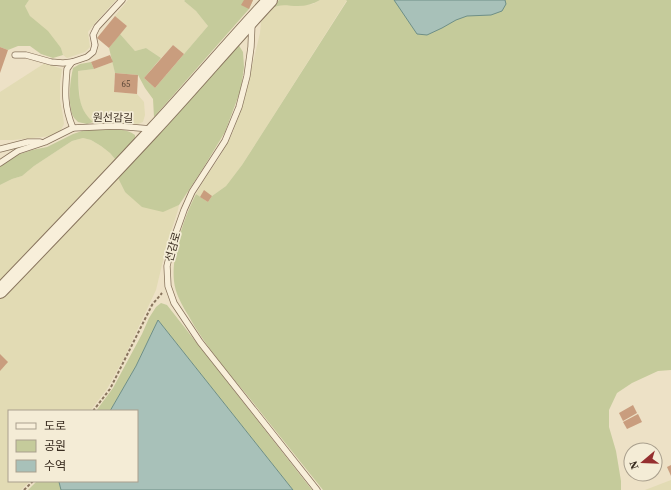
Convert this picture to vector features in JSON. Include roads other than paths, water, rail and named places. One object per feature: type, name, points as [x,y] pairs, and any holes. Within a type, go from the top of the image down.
[{"type":"street","points":[[0,291],[154,129],[265,3]]},
{"type":"lane","points":[[15,55],[26,55],[51,62],[63,63],[72,62],[87,57],[93,52],[95,45],[93,35],[97,27],[122,0]]},
{"type":"lane","name":"선감로","points":[[252,19],[251,47],[247,76],[239,107],[224,141],[192,192],[184,210],[173,241],[167,266],[168,286],[174,303],[200,342],[317,490]]},
{"type":"lane","points":[[72,62],[67,69],[66,104],[68,118],[73,128]]},
{"type":"lane","name":"원선감길","points":[[0,163],[18,151],[45,142],[73,128],[116,126],[154,129]]},
{"type":"lane","name":"원선감길","points":[[0,149],[28,142],[45,142]]},
{"type":"water","points":[[394,0],[505,0],[506,4],[502,11],[491,15],[467,16],[427,35],[417,34]]},
{"type":"water","points":[[158,320],[293,490],[61,490],[59,482],[138,482],[138,410],[111,410],[136,366]]}]
